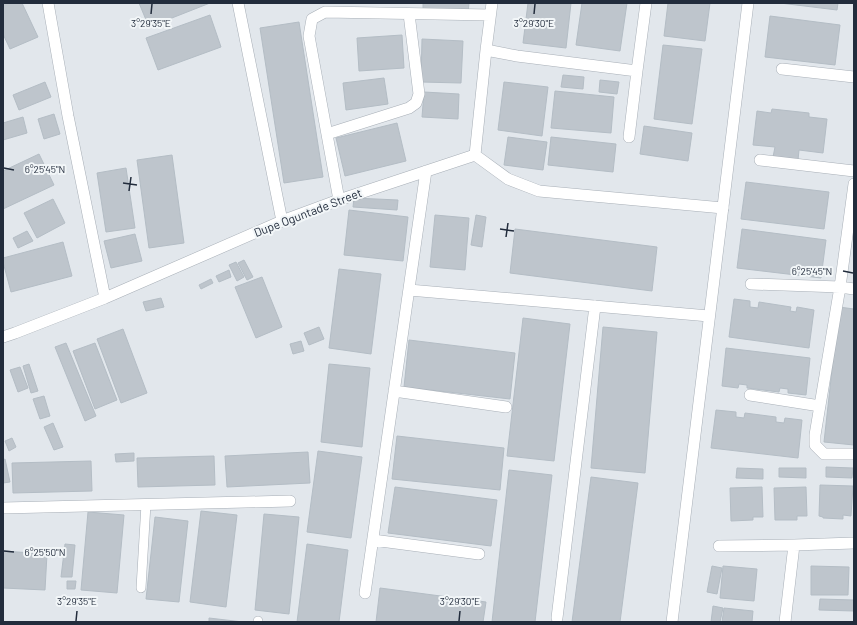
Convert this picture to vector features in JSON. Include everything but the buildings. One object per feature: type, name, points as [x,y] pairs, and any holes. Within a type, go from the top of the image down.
[{"type":"street","points":[[48,3],[68,116],[105,298]]},
{"type":"street","points":[[238,3],[282,221]]},
{"type":"street","points":[[492,3],[475,155],[508,179],[539,191],[723,208]]},
{"type":"street","points":[[629,137],[646,3]]},
{"type":"street","points":[[672,622],[748,3]]},
{"type":"street","points":[[339,200],[309,36],[312,19],[325,12],[490,15]]},
{"type":"street","points":[[327,134],[409,108],[416,104],[419,94],[409,14]]},
{"type":"street","points":[[486,50],[525,57],[637,70]]},
{"type":"street","points":[[782,68],[854,77]]},
{"type":"street","name":"Dupe Oguntade Street","points":[[3,336],[15,333],[105,298],[282,221],[339,200],[475,155]]},
{"type":"street","points":[[760,160],[854,171]]},
{"type":"street","points":[[365,592],[426,172]]},
{"type":"street","points":[[854,184],[840,287],[815,435],[815,445],[824,454],[854,454]]},
{"type":"street","points":[[751,284],[840,287],[854,289]]},
{"type":"street","points":[[409,290],[709,316]]},
{"type":"street","points":[[557,618],[595,306]]},
{"type":"street","points":[[394,391],[506,407]]},
{"type":"street","points":[[750,395],[820,406]]},
{"type":"street","points":[[3,508],[290,501]]},
{"type":"street","points":[[373,540],[480,554]]},
{"type":"street","points":[[719,546],[854,543]]},
{"type":"street","points":[[785,622],[794,545]]},
{"type":"lane","points":[[142,588],[146,504]]}]
